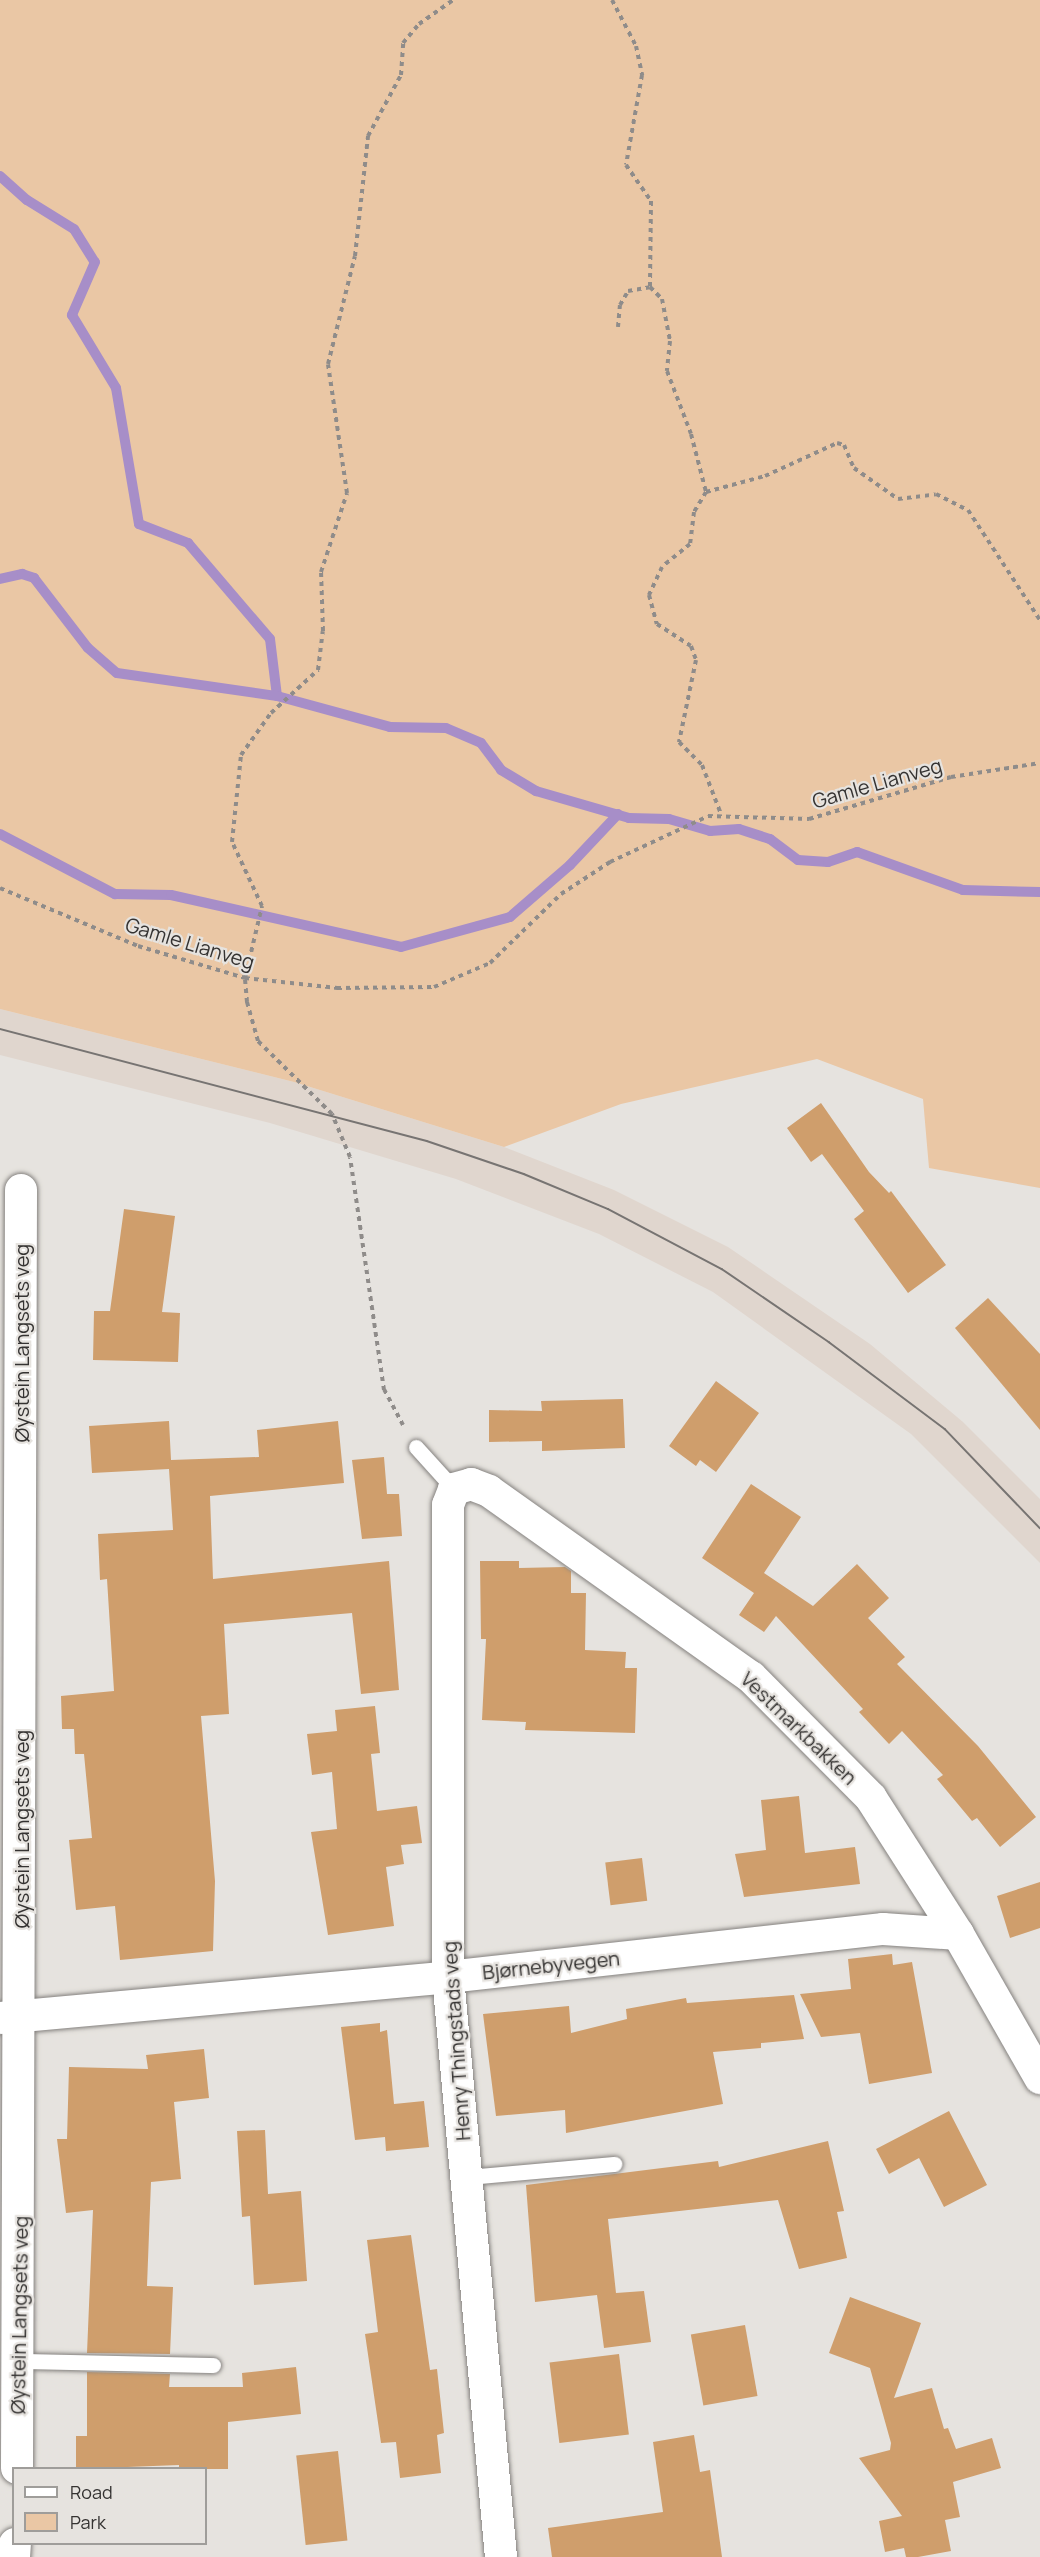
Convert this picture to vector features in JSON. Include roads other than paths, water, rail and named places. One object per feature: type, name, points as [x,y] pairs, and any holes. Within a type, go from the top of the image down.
[{"type":"street","name":"Øystein Langsets veg","points":[[17,2467],[20,2361],[10,2018],[21,1190]]},
{"type":"street","name":"Vestmarkbakken","points":[[454,1489],[471,1484],[489,1491],[751,1677],[871,1798],[958,1934],[1040,2078]]},
{"type":"street","name":"Henry Thingstads veg","points":[[454,1489],[448,1505],[448,1977],[501,2557]]},
{"type":"street","name":"Bjørnebyvegen","points":[[10,2018],[448,1977],[883,1929],[958,1934]]},
{"type":"lane","points":[[416,1447],[454,1489]]},
{"type":"lane","points":[[467,2177],[614,2164]]},
{"type":"lane","points":[[20,2361],[213,2365]]},
{"type":"waterway","points":[[0,176],[27,200],[74,229],[95,262],[72,315],[116,388],[139,524],[188,543],[270,639],[277,696],[390,727],[446,728],[481,743],[501,770],[536,791],[629,818],[669,819],[710,831],[739,829],[770,839],[798,860],[828,862],[857,852],[963,890],[1040,892]]},
{"type":"waterway","points":[[0,579],[22,574],[34,578],[88,648],[117,673],[277,696]]},
{"type":"waterway","points":[[0,834],[115,894],[171,895],[401,947],[510,917],[570,865],[618,814]]},
{"type":"tram line","points":[[0,1029],[427,1141],[524,1174],[608,1209],[722,1269],[829,1342],[945,1429],[1040,1528]]}]
